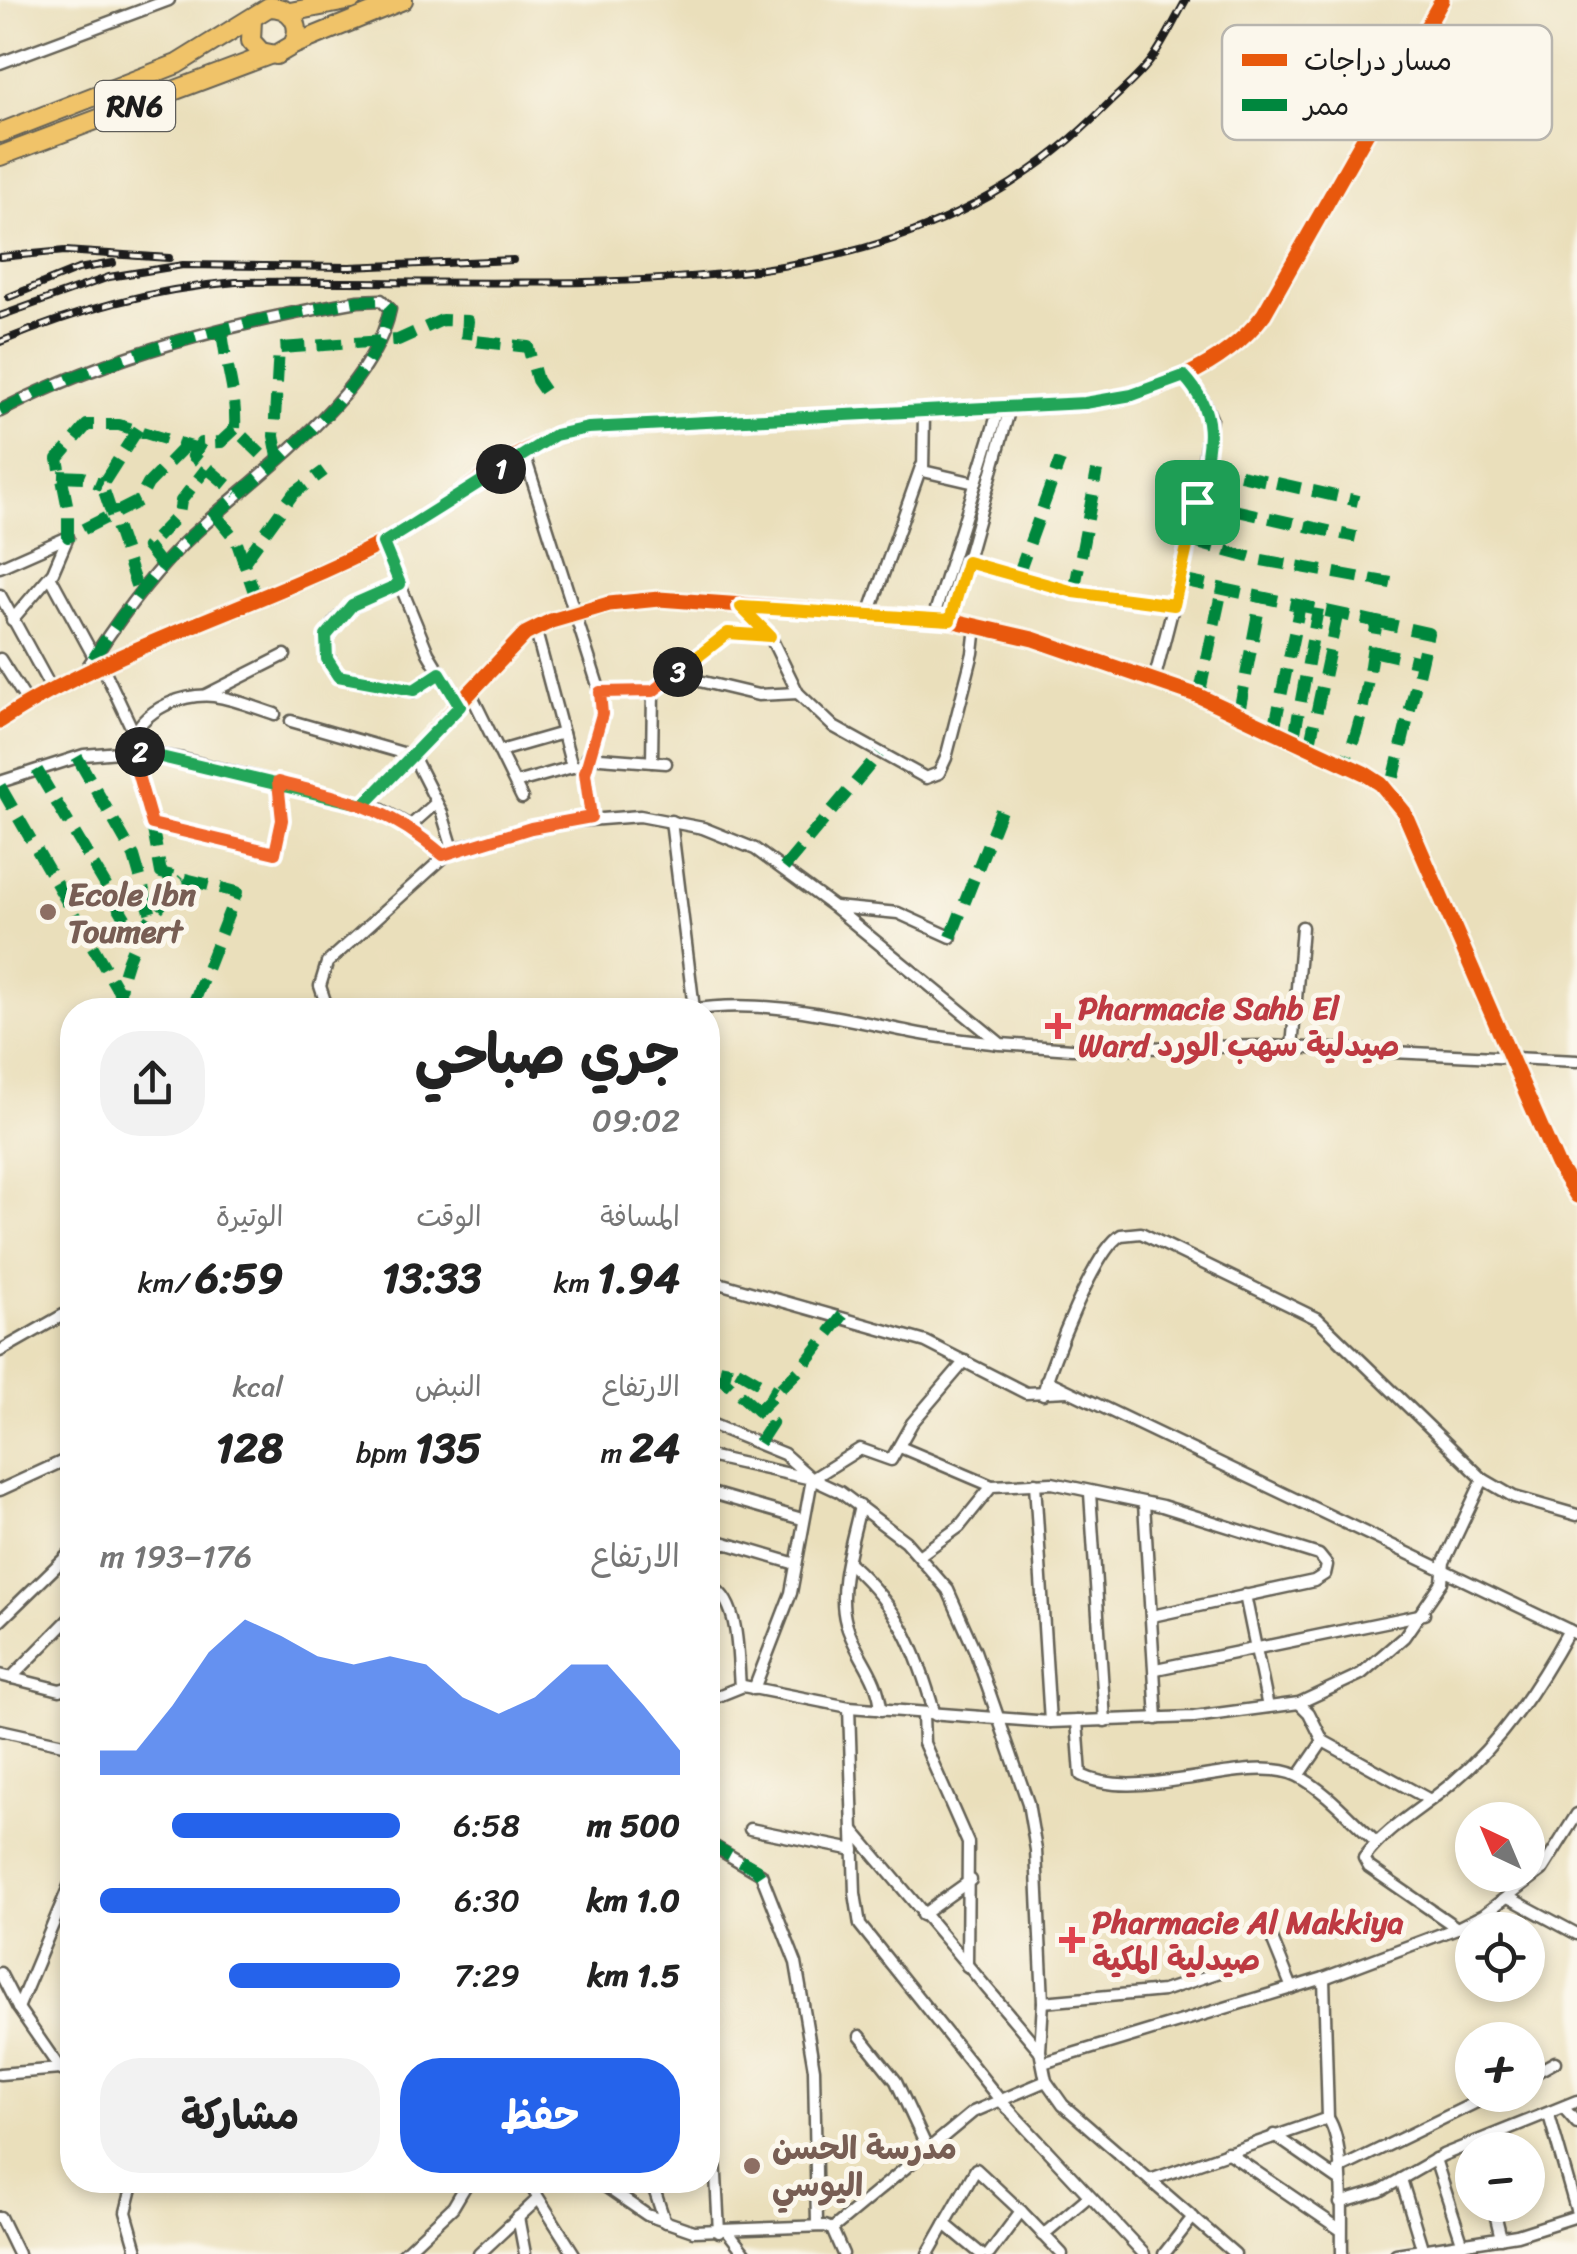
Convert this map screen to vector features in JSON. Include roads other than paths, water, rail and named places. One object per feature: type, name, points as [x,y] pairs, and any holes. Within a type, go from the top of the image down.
[{"type":"main road","name":"RN6","points":[[0,134],[177,64],[262,9],[352,0]]},
{"type":"main road","name":"RN6","points":[[0,156],[282,53],[403,0]]},
{"type":"main road","points":[[280,6],[298,32],[293,45]]},
{"type":"main road","points":[[252,19],[251,41],[269,55]]},
{"type":"street","points":[[0,63],[140,4],[169,0]]},
{"type":"street","points":[[1428,25],[1442,0]]},
{"type":"street","points":[[0,721],[94,664],[383,543],[555,435],[588,428],[924,413],[1110,400],[1184,376],[1240,342],[1264,314],[1363,140]]},
{"type":"street","points":[[0,410],[52,384],[168,342],[358,301],[381,300],[390,309],[384,331],[352,386],[178,550],[94,664]]},
{"type":"street","points":[[1154,682],[1174,605],[1211,418],[1184,376]]},
{"type":"street","points":[[933,619],[974,483],[1005,408]]},
{"type":"street","points":[[950,620],[1005,408]]},
{"type":"street","points":[[868,617],[921,468],[924,413]]},
{"type":"street","points":[[524,454],[600,692],[602,714],[587,760],[591,817]]},
{"type":"street","points":[[921,468],[927,474],[974,483]]},
{"type":"street","points":[[0,568],[68,537],[50,576],[12,620]]},
{"type":"street","points":[[383,543],[440,673],[460,706]]},
{"type":"street","points":[[967,562],[1074,592],[1174,605]]},
{"type":"street","points":[[50,576],[134,733]]},
{"type":"street","points":[[400,584],[352,605],[337,620],[326,636],[327,659],[338,676],[414,690],[440,673]]},
{"type":"street","points":[[0,595],[52,690]]},
{"type":"street","points":[[364,805],[535,628],[576,613],[659,598],[868,617],[950,620],[1034,639],[1239,712],[1364,773],[1391,794],[1424,857],[1557,1164],[1577,1196]]},
{"type":"street","points":[[741,607],[770,636],[798,694],[834,727],[926,778],[935,776],[946,758],[965,689],[976,626]]},
{"type":"street","points":[[535,628],[572,767]]},
{"type":"street","points":[[600,692],[653,691],[728,633],[770,636]]},
{"type":"street","points":[[278,782],[282,820],[275,853],[152,824],[131,751],[134,733],[152,713],[205,696],[219,685],[284,656]]},
{"type":"street","points":[[0,659],[28,703]]},
{"type":"street","points":[[674,675],[758,694],[798,694]]},
{"type":"street","points":[[652,762],[653,691]]},
{"type":"street","points":[[471,694],[522,798]]},
{"type":"street","points":[[205,696],[276,714]]},
{"type":"street","points":[[291,721],[413,756],[436,803],[448,852]]},
{"type":"street","points":[[500,751],[563,733]]},
{"type":"street","points":[[0,782],[84,755],[131,751],[364,805],[410,826],[448,852]]},
{"type":"street","points":[[514,783],[587,760],[666,762]]},
{"type":"street","points":[[410,826],[436,803]]},
{"type":"street","points":[[324,998],[320,986],[327,963],[448,852],[591,817],[629,815],[671,820],[755,849],[834,907],[1001,1044]]},
{"type":"street","points":[[671,820],[691,998]]},
{"type":"street","points":[[834,907],[898,913],[951,937]]},
{"type":"street","points":[[1292,1048],[1302,927]]},
{"type":"street","points":[[720,1009],[787,1007],[939,1038],[1072,1049],[1292,1048],[1577,1061]]},
{"type":"street","points":[[1042,1394],[1106,1250],[1121,1235],[1141,1233],[1318,1319],[1484,1479],[1514,1497],[1577,1515]]},
{"type":"street","points":[[720,1283],[926,1342],[1014,1389],[1042,1394],[1068,1391]]},
{"type":"street","points":[[0,1351],[60,1317]]},
{"type":"street","points":[[754,1688],[791,1593],[812,1479],[857,1449],[869,1449],[890,1460],[912,1423],[965,1361]]},
{"type":"street","points":[[1046,1380],[1573,1632],[1496,1740],[1376,1842],[1364,1858],[1368,1867],[1455,1927]]},
{"type":"street","points":[[720,1428],[784,1454],[812,1479],[860,1506],[920,1555],[961,1614],[1033,1826],[1046,2081],[1063,2105],[1235,2254]]},
{"type":"street","points":[[900,1447],[992,1486],[1035,1483],[1144,1502],[1319,1555],[1327,1564],[1325,1574],[1314,1581],[1152,1616]]},
{"type":"street","points":[[720,1459],[812,1479]]},
{"type":"street","points":[[0,1490],[60,1462]]},
{"type":"street","points":[[720,1695],[740,1686],[849,1707],[1050,1722],[1157,1720],[1299,1703],[1360,1674],[1388,1654],[1424,1614],[1484,1479]]},
{"type":"street","points":[[1035,1483],[1050,1722]]},
{"type":"street","points":[[920,1555],[959,1527],[992,1486]]},
{"type":"street","points":[[1090,1493],[1105,1721]]},
{"type":"street","points":[[720,1495],[802,1519]]},
{"type":"street","points":[[1144,1502],[1157,1720]]},
{"type":"street","points":[[860,1506],[849,1563],[845,1622],[870,1667],[882,1710]]},
{"type":"street","points":[[720,1542],[796,1564]]},
{"type":"street","points":[[0,1620],[60,1562]]},
{"type":"street","points":[[849,1563],[893,1608],[907,1630],[929,1715],[924,1743],[966,1834],[970,1880],[967,1967]]},
{"type":"street","points":[[720,1591],[728,1605],[740,1686]]},
{"type":"street","points":[[1245,1594],[1268,1707]]},
{"type":"street","points":[[1156,1669],[1424,1614]]},
{"type":"street","points":[[6,1677],[60,1627]]},
{"type":"street","points":[[6,1677],[60,1690]]},
{"type":"street","points":[[1299,1703],[1309,1713],[1322,1741],[1430,1800]]},
{"type":"street","points":[[849,1707],[860,1925],[1000,2100],[1144,2254]]},
{"type":"street","points":[[1077,1721],[1081,1775],[1091,1780],[1160,1784],[1243,1772],[1298,1776],[1376,1842]]},
{"type":"street","points":[[0,1730],[60,1743]]},
{"type":"street","points":[[1298,1776],[1322,1741]]},
{"type":"street","points":[[1484,1912],[1542,1870],[1577,1814]]},
{"type":"street","points":[[750,1828],[854,1850]]},
{"type":"street","points":[[854,1830],[1042,2057]]},
{"type":"street","points":[[720,1850],[763,1876],[796,1964],[814,2069],[817,2224]]},
{"type":"street","points":[[922,1915],[970,1880]]},
{"type":"street","points":[[1508,1898],[1577,1934]]},
{"type":"street","points":[[18,2008],[60,1908]]},
{"type":"street","points":[[1266,1924],[1292,1988]]},
{"type":"street","points":[[1042,2057],[1292,1988],[1455,1929]]},
{"type":"street","points":[[1043,2002],[1163,1991],[1238,1966]]},
{"type":"street","points":[[0,1973],[18,2008],[60,2060]]},
{"type":"street","points":[[1324,1978],[1328,2118],[1334,2126],[1339,2174],[1342,2254]]},
{"type":"street","points":[[860,2036],[896,2081],[928,2150]]},
{"type":"street","points":[[1545,2068],[1555,2062]]},
{"type":"street","points":[[0,2074],[60,2070]]},
{"type":"street","points":[[832,2229],[973,2112],[1046,2081]]},
{"type":"street","points":[[1509,2132],[1577,2101]]},
{"type":"street","points":[[1564,2108],[1577,2123]]},
{"type":"street","points":[[1339,2174],[1458,2112]]},
{"type":"street","points":[[1396,2254],[1502,2238],[1577,2215],[1549,2115]]},
{"type":"street","points":[[1150,2180],[1328,2118]]},
{"type":"street","points":[[1274,2134],[1339,2174]]},
{"type":"street","points":[[1227,2152],[1341,2230]]},
{"type":"street","points":[[1340,2203],[1455,2153]]},
{"type":"street","points":[[1435,2159],[1463,2245]]},
{"type":"street","points":[[928,2254],[976,2169],[1021,2211],[1056,2252]]},
{"type":"street","points":[[1401,2179],[1423,2251]]},
{"type":"street","points":[[131,2193],[126,2212],[138,2254]]},
{"type":"street","points":[[403,2254],[453,2207],[462,2193]]},
{"type":"street","points":[[535,2193],[574,2254]]},
{"type":"street","points":[[617,2193],[665,2222],[723,2232],[817,2224],[832,2229],[843,2254]]},
{"type":"street","points":[[655,2193],[665,2222]]},
{"type":"street","points":[[717,2193],[723,2232],[745,2254]]},
{"type":"street","points":[[1043,2235],[1088,2197]]},
{"type":"street","points":[[479,2254],[538,2198]]},
{"type":"street","points":[[989,2254],[1021,2211]]},
{"type":"street","points":[[1164,2254],[1194,2216]]},
{"type":"street","points":[[518,2217],[524,2254]]},
{"type":"street","points":[[0,2218],[18,2254]]},
{"type":"street","points":[[1498,2222],[1502,2238]]},
{"type":"street","points":[[945,2224],[981,2254]]},
{"type":"railway","points":[[0,342],[116,303],[205,285],[657,279],[797,263],[864,248],[928,226],[990,196],[1049,157],[1147,66],[1186,0]]},
{"type":"railway","points":[[0,257],[65,251],[169,258]]},
{"type":"railway","points":[[0,316],[109,277],[183,265],[350,267],[513,260]]},
{"type":"railway","points":[[9,297],[78,269],[113,263]]},
{"type":"place","name":"Ecole Ibn Toumert","points":[[48,912]]},
{"type":"place","name":"Pharmacie Sahb El Ward صيدلية سهب الورد","points":[[1058,1026]]},
{"type":"place","name":"Pharmacie Al Makkiya صيدلية المكية","points":[[1072,1940]]},
{"type":"place","name":"مدرسة الحسن اليوسي","points":[[752,2166]]}]
